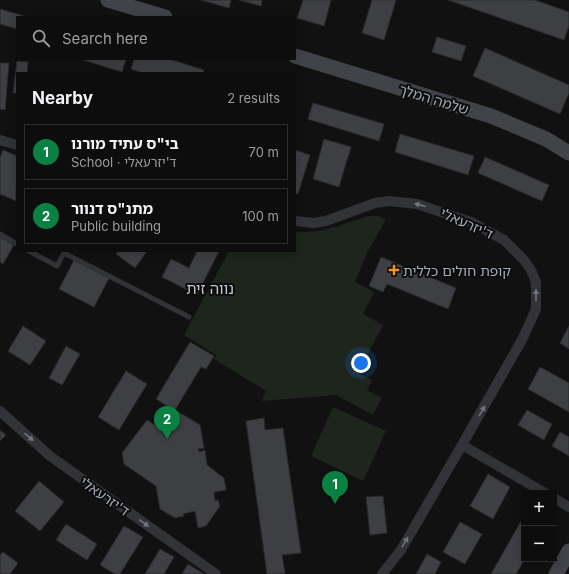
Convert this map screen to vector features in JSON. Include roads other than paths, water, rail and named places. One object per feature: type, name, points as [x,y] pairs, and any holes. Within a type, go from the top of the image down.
[{"type":"street","points":[[108,0],[161,16]]},
{"type":"street","name":"שלמה המלך","points":[[296,56],[491,116],[546,139],[569,153]]},
{"type":"street","points":[[0,140],[16,144]]},
{"type":"street","name":"ד'יזרעאלי","points":[[296,221],[326,221],[375,203],[389,201],[417,204],[471,222],[504,240],[524,260],[531,270],[536,282],[536,309],[523,338],[401,550],[382,574]]},
{"type":"street","name":"ד'יזרעאלי","points":[[0,411],[50,456],[216,574]]},
{"type":"street","points":[[462,445],[540,490]]},
{"type":"street","points":[[557,500],[569,507]]},
{"type":"street","points":[[556,574],[569,551]]},
{"type":"lane","points":[[0,234],[16,243]]},
{"type":"lane","points":[[32,252],[57,266],[64,253],[189,317]]},
{"type":"place","name":"קופת חולים כללית","points":[[394,270]]},
{"type":"place","name":"מתנ\"ס דנוור","points":[[167,439]]},
{"type":"place","name":"בי\"ס עתיד מורנו","points":[[335,504]]},
{"type":"district","name":"נווה זית","points":[[210,288]]}]
